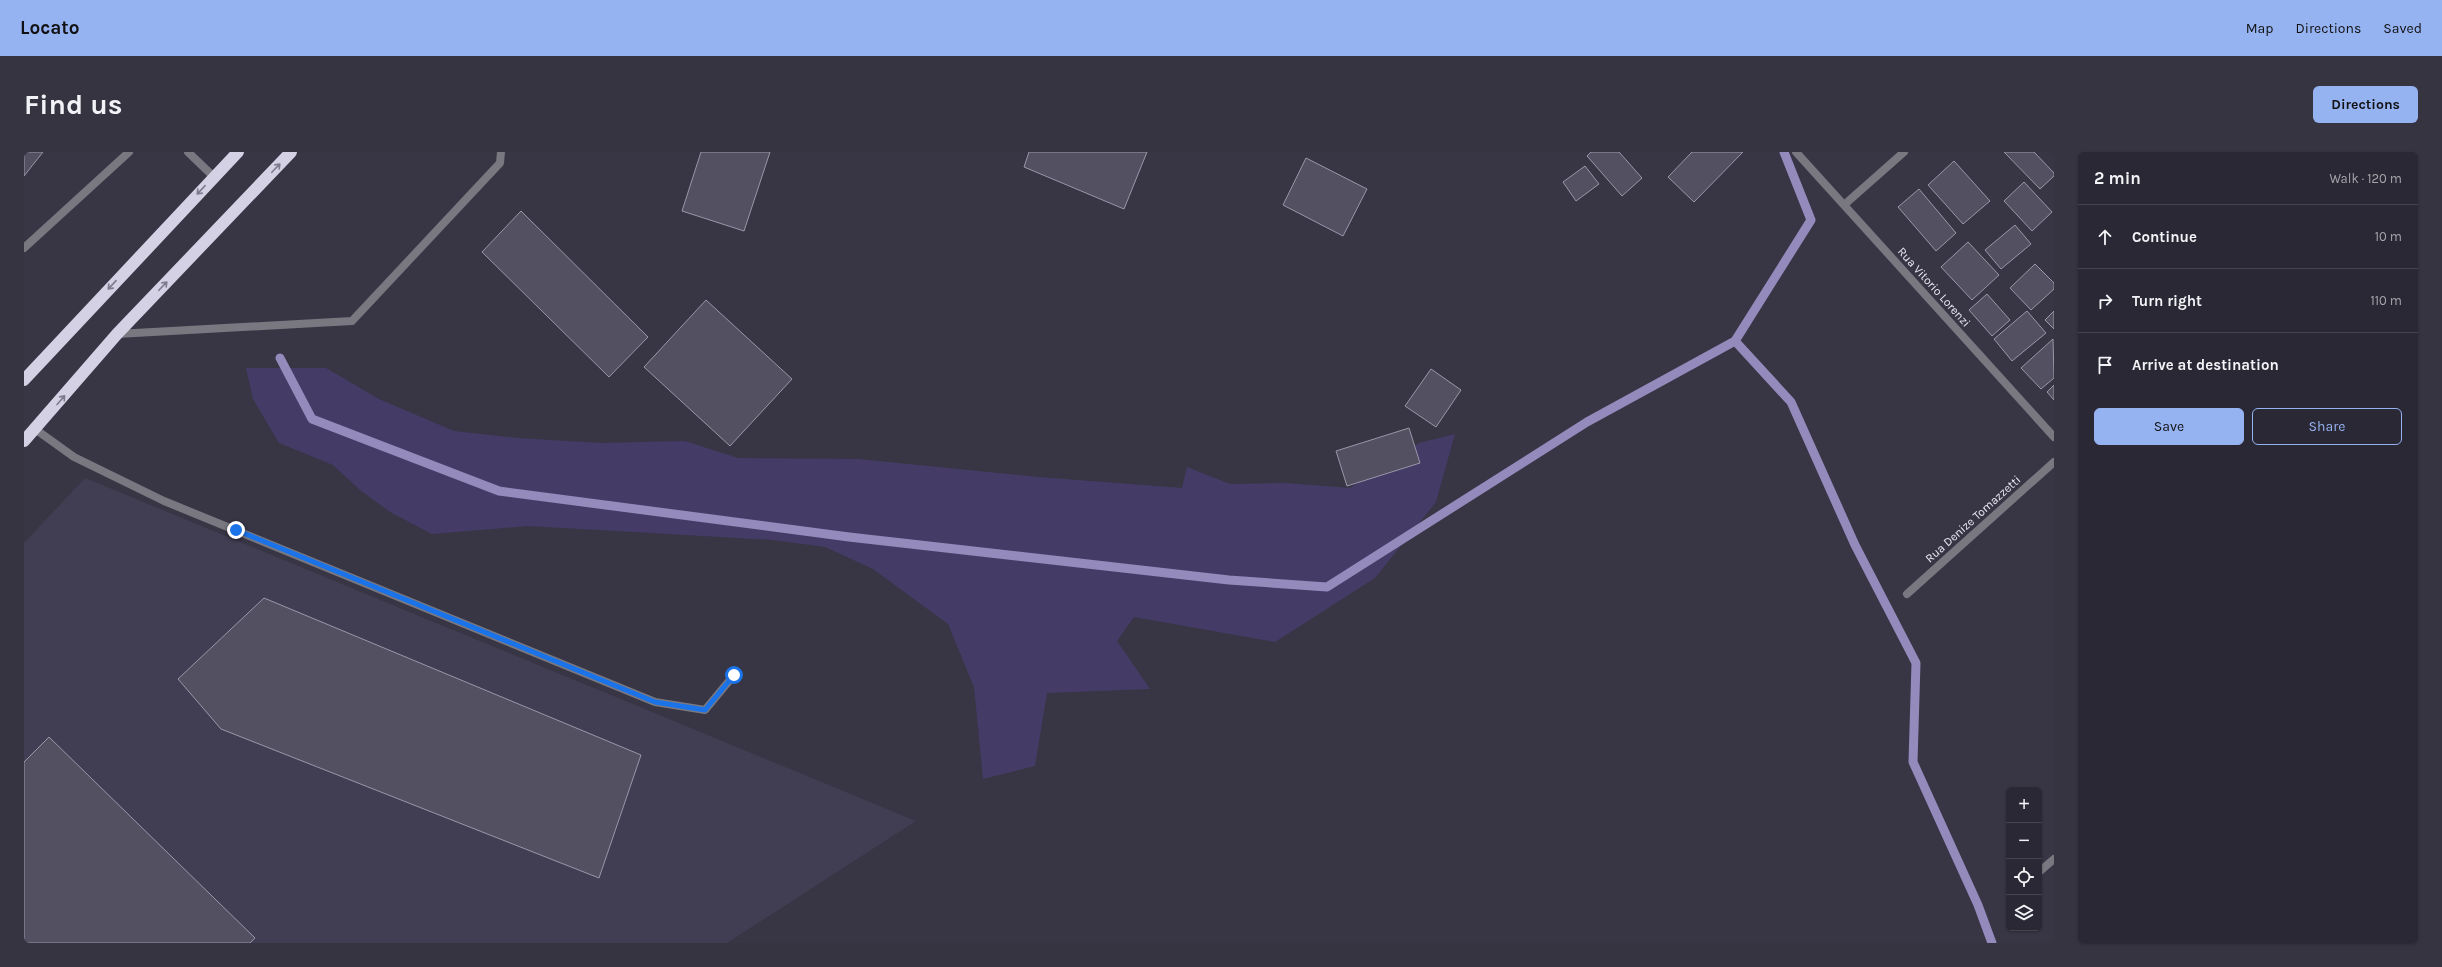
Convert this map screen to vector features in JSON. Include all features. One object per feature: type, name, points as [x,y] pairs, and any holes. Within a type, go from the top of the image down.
[{"type":"highway","points":[[24,380],[238,152]]},
{"type":"highway","points":[[24,441],[117,334],[291,152]]},
{"type":"street","points":[[24,248],[129,152]]},
{"type":"street","points":[[188,152],[214,177]]},
{"type":"street","points":[[117,334],[352,321],[500,163],[501,152]]},
{"type":"street","name":"Rua Vitorio Lorenzi","points":[[1796,152],[2054,437]]},
{"type":"street","points":[[1844,205],[1904,152]]},
{"type":"street","points":[[35,429],[74,457],[164,500],[655,702],[705,710],[734,675]]},
{"type":"street","name":"Rua Denize Tomazzetti","points":[[1907,594],[2054,462]]},
{"type":"street","points":[[2042,869],[2054,859]]},
{"type":"shaded area","points":[[246,368],[326,368],[379,399],[454,431],[517,438],[601,443],[685,441],[738,458],[858,459],[1038,477],[1182,488],[1187,467],[1230,484],[1285,483],[1350,488],[1419,443],[1455,434],[1436,502],[1375,578],[1275,642],[1134,617],[1117,641],[1150,689],[1047,693],[1035,766],[983,779],[974,687],[948,624],[873,569],[825,547],[773,540],[528,526],[432,534],[390,512],[360,490],[333,465],[279,443],[253,399]]},
{"type":"shaded area","points":[[85,478],[916,821],[727,943],[24,943],[24,543]]},
{"type":"building","points":[[24,152],[43,152],[24,176]]},
{"type":"building","points":[[701,152],[770,152],[744,231],[682,211]]},
{"type":"building","points":[[1029,152],[1147,152],[1124,209],[1024,167]]},
{"type":"building","points":[[1591,152],[1619,152],[1642,178],[1622,196],[1587,156]]},
{"type":"building","points":[[1692,152],[1743,152],[1694,202],[1668,177]]},
{"type":"building","points":[[2004,152],[2034,152],[2054,173],[2054,176],[2040,189]]},
{"type":"building","points":[[1306,158],[1367,189],[1343,236],[1283,205]]},
{"type":"building","points":[[1954,161],[1990,201],[1963,224],[1928,185]]},
{"type":"building","points":[[1585,166],[1599,184],[1576,201],[1563,182]]},
{"type":"building","points":[[2024,182],[2052,212],[2032,231],[2004,201]]},
{"type":"building","points":[[1919,189],[1956,233],[1936,251],[1898,207]]},
{"type":"building","points":[[521,211],[648,337],[609,377],[482,252]]},
{"type":"building","points":[[2015,225],[2031,244],[2001,269],[1985,250]]},
{"type":"building","points":[[1968,242],[1999,275],[1972,300],[1941,267]]},
{"type":"building","points":[[2035,264],[2054,283],[2054,289],[2031,310],[2010,288]]},
{"type":"building","points":[[1987,294],[2010,320],[1992,336],[1969,310]]},
{"type":"building","points":[[706,300],[792,379],[730,446],[644,367]]},
{"type":"building","points":[[2027,311],[2046,333],[2012,361],[1994,339]]},
{"type":"building","points":[[2054,311],[2054,329],[2045,320]]},
{"type":"building","points":[[2053,339],[2054,378],[2041,389],[2021,368]]},
{"type":"building","points":[[1431,369],[1461,390],[1436,427],[1405,406]]},
{"type":"building","points":[[2054,385],[2054,400],[2047,392]]},
{"type":"building","points":[[1409,428],[1420,463],[1347,486],[1336,451]]},
{"type":"building","points":[[264,598],[641,755],[599,878],[221,729],[178,679]]},
{"type":"building","points":[[49,737],[255,938],[250,943],[24,943],[24,762]]},
{"type":"waterway","points":[[280,358],[312,419],[499,491],[849,537],[1229,580],[1327,587],[1587,422],[1735,341],[1811,220],[1784,152]]},
{"type":"waterway","points":[[1735,341],[1791,402],[1855,545],[1916,663],[1913,762],[1978,905],[1992,943]]},
{"type":"route","points":[[236,530],[655,702],[705,710],[734,675]]}]
